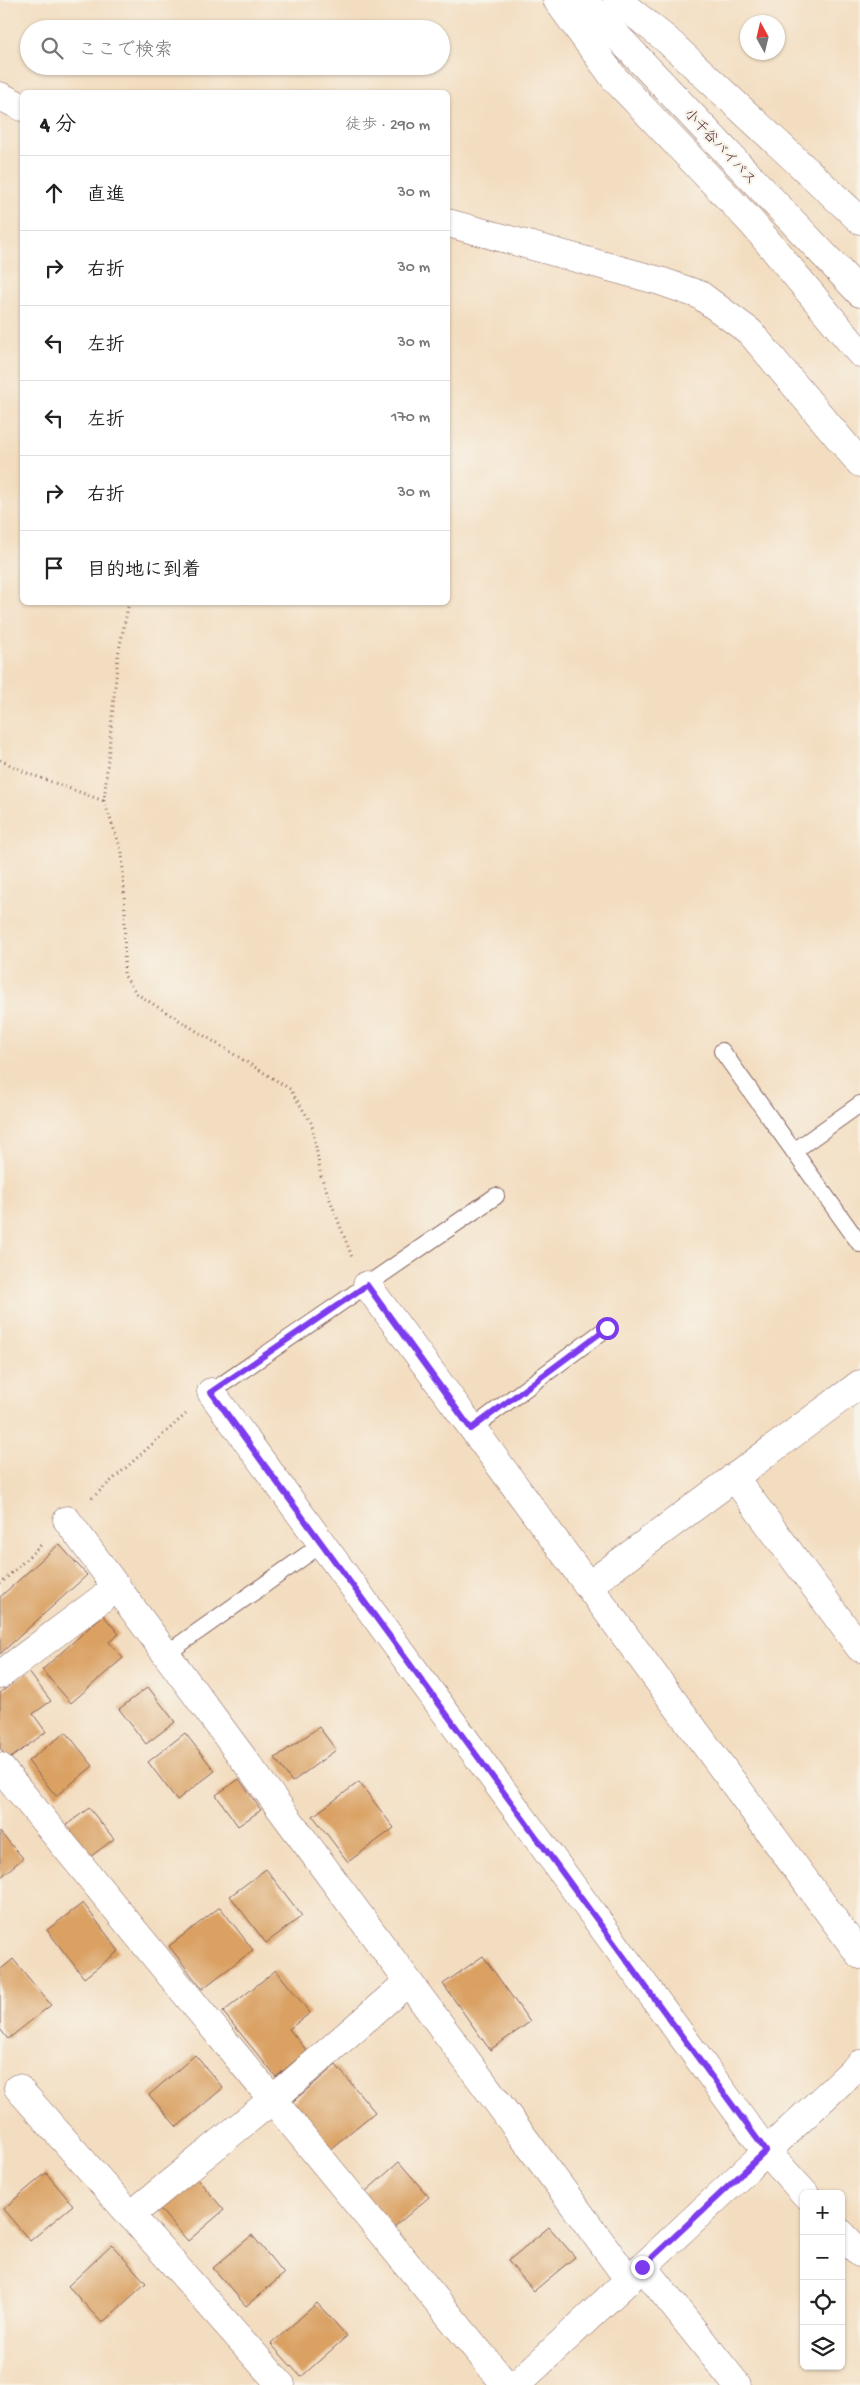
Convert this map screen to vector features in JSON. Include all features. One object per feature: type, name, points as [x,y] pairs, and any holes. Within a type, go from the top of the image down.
[{"type":"main road","points":[[557,0],[615,79],[753,224],[860,353]]},
{"type":"main road","name":"小千谷バイパス","points":[[583,0],[860,293]]},
{"type":"main road","points":[[617,0],[667,40],[860,220]]},
{"type":"main road","points":[[0,96],[20,106]]},
{"type":"main road","points":[[450,225],[660,281],[700,295],[750,332],[860,463]]},
{"type":"main road","points":[[367,1285],[471,1429],[860,1955]]},
{"type":"main road","points":[[588,1586],[860,1384]]},
{"type":"main road","points":[[211,1392],[766,2151],[801,2190]]},
{"type":"main road","points":[[734,1477],[860,1648]]},
{"type":"main road","points":[[67,1520],[408,1982],[636,2273],[737,2385]]},
{"type":"main road","points":[[0,1676],[117,1587]]},
{"type":"main road","points":[[0,1767],[506,2385]]},
{"type":"main road","points":[[131,2216],[272,2100],[408,1982]]},
{"type":"main road","points":[[516,2385],[860,2064]]},
{"type":"main road","points":[[18,2088],[281,2385]]},
{"type":"main road","points":[[843,2235],[860,2254]]},
{"type":"lane","points":[[722,1051],[860,1244]]},
{"type":"lane","points":[[794,1151],[860,1104]]},
{"type":"lane","points":[[211,1392],[496,1196]]},
{"type":"lane","points":[[471,1429],[607,1328]]},
{"type":"lane","points":[[166,1654],[322,1544]]},
{"type":"path","points":[[128,605],[118,655],[104,800],[122,852],[125,913],[124,975],[137,994],[290,1089],[312,1124],[320,1176],[347,1249],[367,1285]]},
{"type":"path","points":[[0,760],[27,773],[104,800]]},
{"type":"path","points":[[0,1584],[67,1520],[211,1392]]},
{"type":"building","points":[[59,1544],[87,1575],[0,1654],[0,1597]]},
{"type":"building","points":[[103,1615],[119,1634],[109,1642],[123,1658],[71,1703],[42,1670]]},
{"type":"building","points":[[28,1671],[51,1701],[33,1714],[46,1732],[8,1760],[0,1748],[0,1693]]},
{"type":"building","points":[[148,1687],[175,1722],[146,1744],[119,1709]]},
{"type":"building","points":[[319,1727],[336,1750],[292,1782],[275,1758]]},
{"type":"building","points":[[66,1732],[93,1766],[56,1796],[28,1761]]},
{"type":"building","points":[[185,1733],[215,1771],[177,1800],[148,1762]]},
{"type":"building","points":[[239,1779],[261,1810],[238,1826],[216,1795]]},
{"type":"building","points":[[359,1782],[394,1828],[348,1862],[313,1816]]},
{"type":"building","points":[[89,1808],[114,1839],[90,1857],[65,1826]]},
{"type":"building","points":[[0,1832],[23,1858],[0,1878]]},
{"type":"building","points":[[266,1869],[302,1916],[266,1943],[230,1896]]},
{"type":"building","points":[[83,1903],[119,1951],[84,1978],[47,1930]]},
{"type":"building","points":[[220,1907],[253,1950],[202,1989],[169,1946]]},
{"type":"building","points":[[483,1956],[530,2022],[490,2050],[443,1984]]},
{"type":"building","points":[[13,1959],[51,2005],[8,2039],[0,2029],[0,1970]]},
{"type":"building","points":[[276,1970],[310,2013],[289,2029],[307,2051],[276,2077],[223,2012]]},
{"type":"building","points":[[195,2055],[223,2088],[177,2127],[149,2095]]},
{"type":"building","points":[[336,2065],[375,2112],[329,2150],[290,2104]]},
{"type":"building","points":[[399,2162],[429,2197],[393,2228],[364,2193]]},
{"type":"building","points":[[46,2173],[73,2205],[30,2241],[3,2209]]},
{"type":"building","points":[[195,2176],[224,2210],[188,2241],[158,2207]]},
{"type":"building","points":[[549,2227],[575,2257],[534,2291],[508,2261]]},
{"type":"building","points":[[252,2235],[284,2274],[246,2306],[213,2268]]},
{"type":"building","points":[[112,2245],[146,2283],[102,2323],[68,2286]]},
{"type":"building","points":[[317,2303],[347,2336],[301,2377],[271,2344]]},
{"type":"route","points":[[607,1328],[471,1429],[367,1285],[211,1392],[766,2151],[642,2267]]}]
